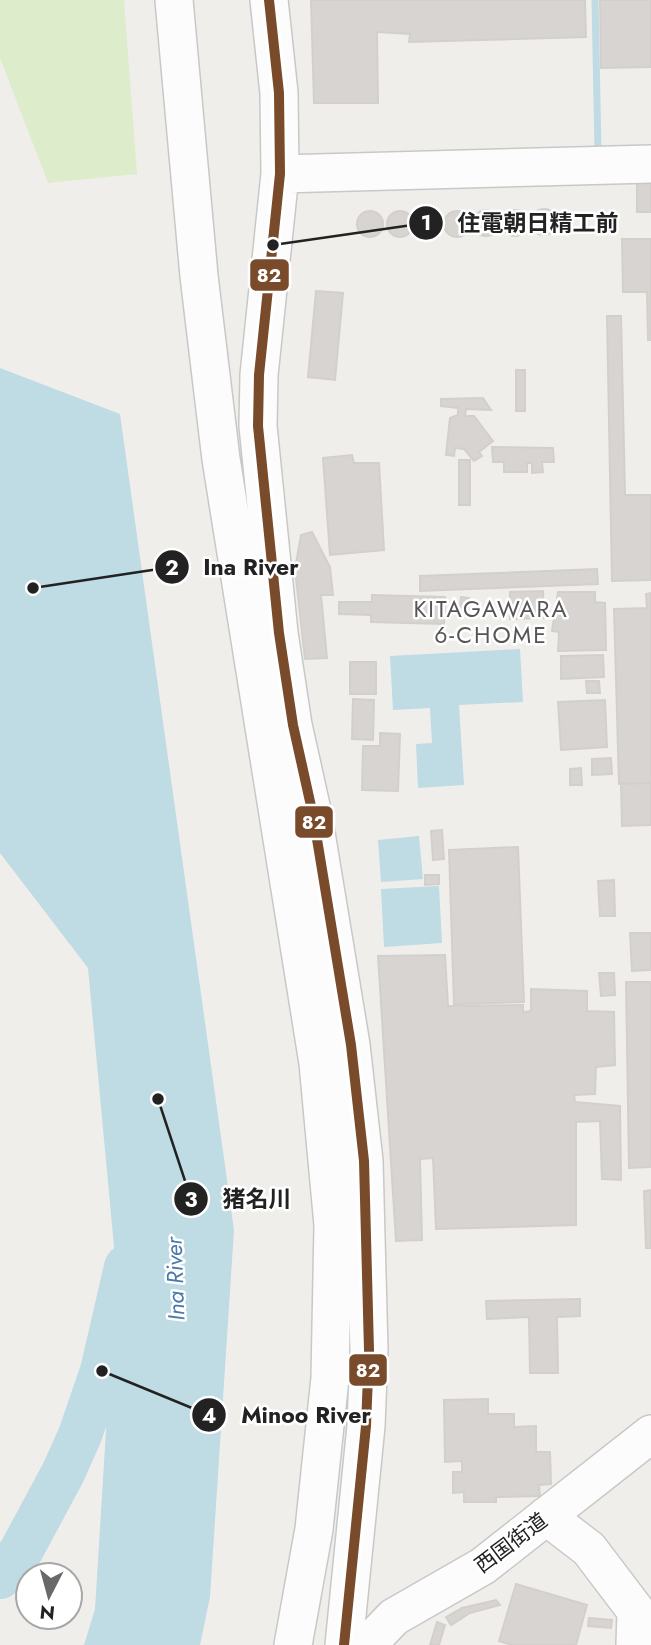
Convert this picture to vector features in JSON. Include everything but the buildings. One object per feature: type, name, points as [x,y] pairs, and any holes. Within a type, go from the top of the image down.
[{"type":"street","points":[[174,0],[199,276],[221,459],[318,1063],[333,1225],[330,1378],[314,1529],[293,1645]]},
{"type":"street","points":[[269,0],[279,93],[280,174],[258,375],[258,426],[279,633],[293,725],[313,815],[351,1045],[363,1161],[369,1349],[366,1426],[344,1645]]},
{"type":"street","points":[[280,174],[651,164]]},
{"type":"street","name":"西国街道","points":[[367,1645],[394,1617],[483,1566],[651,1434]]},
{"type":"street","points":[[546,1516],[589,1549],[640,1628]]},
{"type":"street","points":[[351,1573],[394,1617]]},
{"type":"green space","points":[[0,0],[124,0],[137,174],[48,183],[0,58]]},
{"type":"water","points":[[0,368],[120,414],[234,1230],[210,1597],[200,1645],[84,1645],[95,1609],[116,1268],[88,968],[0,853]]},
{"type":"water","points":[[520,649],[523,702],[459,705],[464,785],[418,788],[416,744],[432,743],[430,708],[393,710],[390,656]]},
{"type":"water","points":[[419,836],[423,879],[381,882],[378,840]]},
{"type":"water","points":[[439,886],[442,943],[384,947],[381,889]]},
{"type":"waterway","points":[[595,0],[598,152]]},
{"type":"waterway","points":[[0,1577],[20,1553],[80,1435],[102,1371],[126,1267]]},
{"type":"transit line","name":"82","points":[[269,0],[279,93],[280,174],[259,375],[258,426],[279,633],[293,725],[313,815],[351,1045],[364,1161],[369,1350],[366,1426],[344,1645]]},
{"type":"place","name":"住電朝日精工前","points":[[273,245]]},
{"type":"place","name":"Ina River","points":[[33,588]]},
{"type":"place","name":"猪名川","points":[[158,1099]]},
{"type":"place","name":"Minoo River","points":[[102,1371]]},
{"type":"district","name":"KITAGAWARA 6-CHOME","points":[[491,622]]}]
